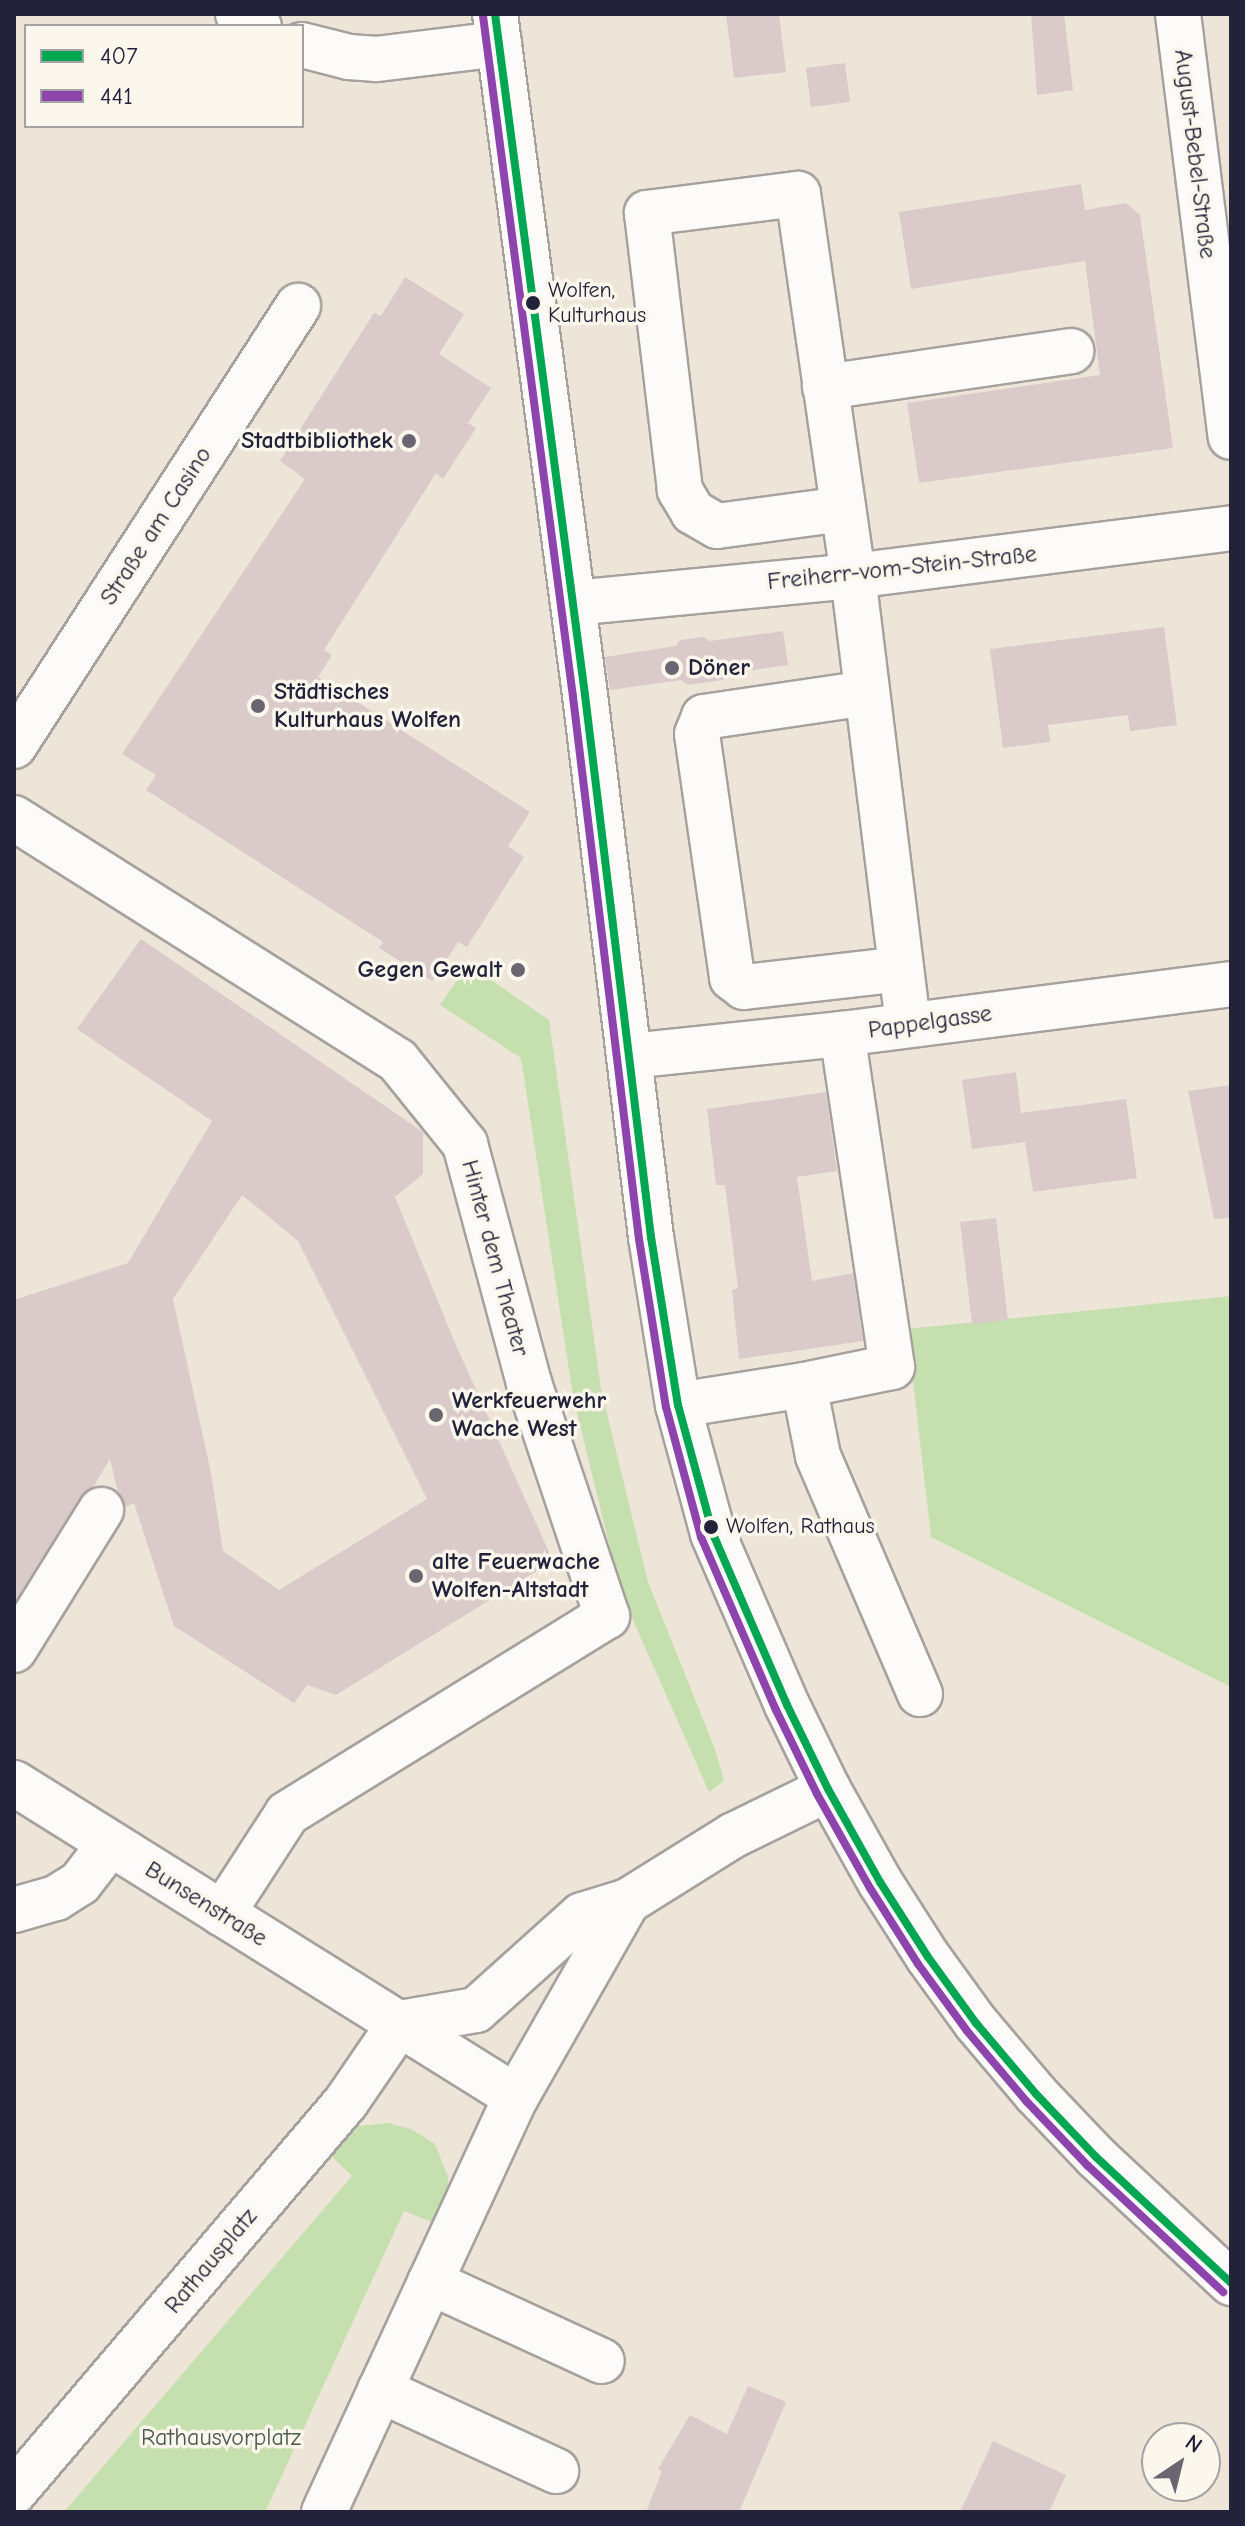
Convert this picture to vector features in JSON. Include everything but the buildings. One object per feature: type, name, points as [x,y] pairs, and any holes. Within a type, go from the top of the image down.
[{"type":"street","points":[[238,14],[256,24]]},
{"type":"street","name":"August-Bebel-Straße","points":[[1178,14],[1231,437]]},
{"type":"street","points":[[304,46],[349,57],[377,59],[497,29],[573,603],[651,1237],[689,1455],[723,1563],[828,1789],[880,1882],[976,2023],[1096,2157],[1231,2283]]},
{"type":"street","points":[[843,509],[717,526],[693,512],[680,490],[647,213],[813,192],[825,387],[853,576],[908,1025]]},
{"type":"street","name":"Straße am Casino","points":[[14,746],[298,306]]},
{"type":"street","points":[[825,387],[1071,351]]},
{"type":"street","name":"Freiherr-vom-Stein-Straße","points":[[573,603],[853,576],[1231,528]]},
{"type":"street","points":[[867,693],[704,717],[697,734],[732,978],[744,987],[901,969]]},
{"type":"street","name":"Hinter dem Theater","points":[[14,818],[398,1061],[465,1144],[529,1383],[607,1616],[287,1814],[222,1914]]},
{"type":"street","name":"Pappelgasse","points":[[629,1056],[842,1034],[1231,984]]},
{"type":"street","points":[[678,1405],[892,1367],[842,1034]]},
{"type":"street","points":[[804,1385],[818,1456],[920,1694]]},
{"type":"street","points":[[14,1650],[101,1510]]},
{"type":"street","name":"Bunsenstraße","points":[[14,1783],[516,2097]]},
{"type":"street","points":[[400,2023],[476,2010],[582,1915],[628,1901],[732,1836],[828,1789]]},
{"type":"street","points":[[14,1910],[56,1898],[80,1883],[110,1844]]},
{"type":"street","points":[[332,2510],[380,2390],[516,2097],[628,1901]]},
{"type":"street","name":"Rathausplatz","points":[[14,2492],[346,2102],[400,2023]]},
{"type":"street","points":[[430,2282],[602,2361]]},
{"type":"street","points":[[380,2390],[556,2471]]},
{"type":"green space","points":[[468,964],[549,1020],[601,1389],[648,1582],[715,1749],[724,1781],[709,1792],[621,1593],[573,1396],[521,1058],[440,1005]]},
{"type":"green space","points":[[1231,1296],[1231,1687],[931,1537],[907,1329]]},
{"type":"green space","name":"Rathausvorplatz","points":[[388,2123],[411,2129],[435,2144],[448,2177],[448,2198],[439,2225],[404,2211],[265,2512],[64,2512],[352,2176],[326,2151],[359,2126]]},
{"type":"transit line","name":"407","points":[[495,14],[585,695],[651,1237],[678,1405],[713,1534],[787,1705],[828,1789],[880,1882],[928,1957],[976,2023],[1036,2094],[1096,2157],[1231,2283]]},
{"type":"transit line","name":"441","points":[[483,16],[573,697],[639,1239],[666,1407],[701,1537],[776,1710],[817,1794],[870,1888],[918,1964],[967,2031],[1027,2102],[1088,2166],[1223,2292]]},
{"type":"place","name":"Wolfen, Kulturhaus","points":[[533,303]]},
{"type":"place","name":"Stadtbibliothek","points":[[409,441]]},
{"type":"place","name":"Döner","points":[[672,668]]},
{"type":"place","name":"Städtisches Kulturhaus Wolfen","points":[[258,706]]},
{"type":"place","name":"Gegen Gewalt","points":[[518,970]]},
{"type":"place","name":"Werkfeuerwehr Wache West","points":[[436,1415]]},
{"type":"place","name":"Wolfen, Rathaus","points":[[711,1527]]},
{"type":"place","name":"alte Feuerwache Wolfen-Altstadt","points":[[416,1576]]}]
